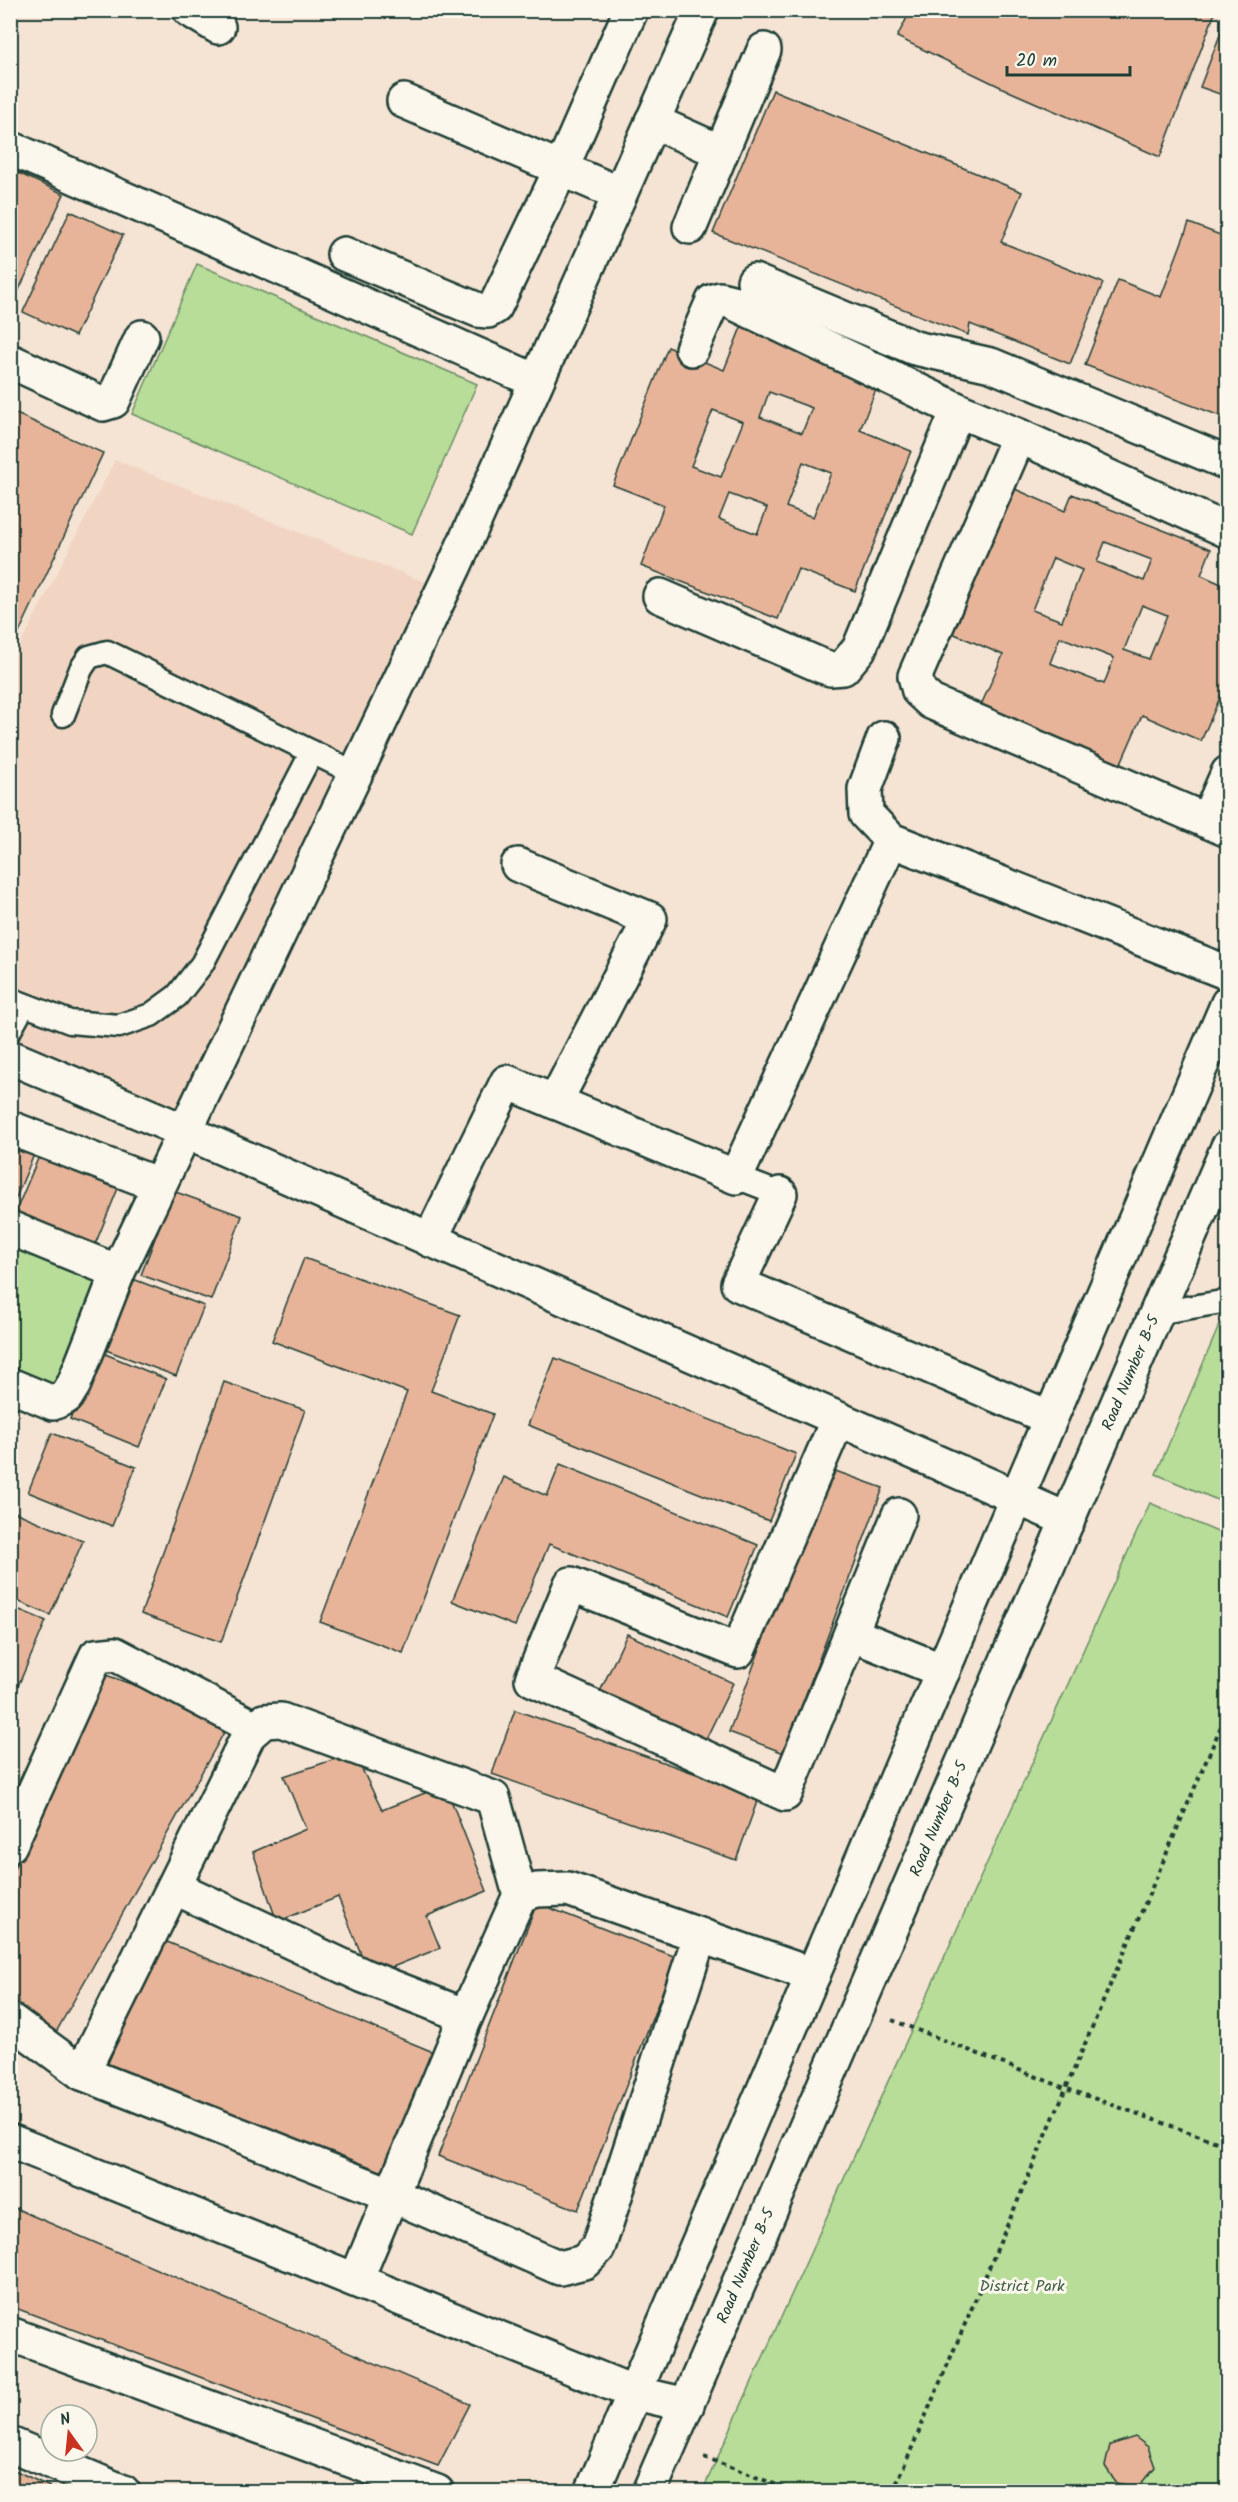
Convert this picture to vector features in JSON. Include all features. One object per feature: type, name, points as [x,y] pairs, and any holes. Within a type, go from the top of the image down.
[{"type":"street","points":[[190,10],[218,27]]},
{"type":"street","points":[[344,254],[478,310],[488,311],[495,307],[561,169],[631,10]]},
{"type":"street","points":[[10,1385],[53,1403],[66,1397],[74,1384],[118,1272],[450,574],[702,10]]},
{"type":"street","points":[[690,226],[764,50]]},
{"type":"street","points":[[404,101],[620,194]]},
{"type":"street","points":[[652,121],[721,152]]},
{"type":"street","points":[[10,148],[536,381]]},
{"type":"street","points":[[754,281],[915,348],[992,365],[1227,463]]},
{"type":"street","points":[[692,349],[713,301],[720,299],[732,303],[958,410],[1227,531]]},
{"type":"street","points":[[10,361],[103,404],[113,401],[142,337]]},
{"type":"street","points":[[660,596],[822,666],[831,669],[843,668],[859,649],[958,410]]},
{"type":"street","points":[[1019,436],[915,676],[919,691],[931,702],[1217,826],[1227,773]]},
{"type":"street","points":[[884,738],[865,789],[866,814],[891,840],[1227,973]]},
{"type":"street","points":[[430,1239],[507,1082],[736,1177],[891,840]]},
{"type":"street","points":[[518,865],[650,919],[555,1102]]},
{"type":"street","points":[[592,2492],[1227,1003]]},
{"type":"street","points":[[10,1057],[184,1131],[1068,1520]]},
{"type":"street","points":[[10,1128],[159,1185]]},
{"type":"street","name":"Road Number B-5","points":[[649,2492],[1227,1147]]},
{"type":"street","points":[[780,1194],[738,1284],[1050,1418]]},
{"type":"street","points":[[10,1228],[118,1272]]},
{"type":"street","points":[[837,1419],[738,1651],[571,1584],[532,1679],[786,1794],[899,1515]]},
{"type":"street","points":[[851,1634],[943,1671]]},
{"type":"street","points":[[10,1845],[96,1656],[115,1654],[255,1728]]},
{"type":"street","points":[[82,2073],[249,1734],[264,1721],[281,1720],[493,1798],[520,1895],[466,2016],[356,2280]]},
{"type":"street","points":[[174,1887],[364,1976],[466,2016]]},
{"type":"street","points":[[520,1895],[537,1890],[568,1889],[813,1975]]},
{"type":"street","points":[[10,2020],[82,2073],[392,2195],[560,2268],[584,2262],[598,2248],[700,1935]]},
{"type":"street","points":[[10,2141],[634,2393],[687,2405]]},
{"type":"street","points":[[10,2334],[437,2492]]},
{"type":"street","points":[[10,2444],[123,2492]]},
{"type":"lane","points":[[63,715],[81,669],[89,657],[108,652],[355,773]]},
{"type":"lane","points":[[10,1030],[17,1002],[70,1022],[118,1026],[151,1016],[177,996],[202,964],[312,752]]},
{"type":"lane","points":[[736,1177],[780,1194]]},
{"type":"lane","points":[[1156,1313],[1227,1301]]},
{"type":"path","points":[[893,2492],[1227,1710]]},
{"type":"path","points":[[858,2006],[1065,2088],[1227,2146]]},
{"type":"path","points":[[670,2444],[795,2492]]},
{"type":"shaded area","points":[[115,460],[443,589],[184,1131],[11,1043],[10,665]]},
{"type":"green space","points":[[197,264],[477,384],[412,534],[132,414]]},
{"type":"green space","points":[[10,1243],[98,1279],[53,1388],[11,1371]]},
{"type":"green space","points":[[1227,1307],[1227,1504],[1156,1474]]},
{"type":"green space","name":"District Park","points":[[1150,1503],[1227,1536],[1227,2491],[702,2492]]},
{"type":"building","points":[[911,10],[1216,10],[1160,157],[1011,92],[897,37]]},
{"type":"building","points":[[1228,14],[1228,97],[1200,87]]},
{"type":"building","points":[[773,90],[1022,192],[1001,242],[1103,283],[1070,364],[970,324],[968,335],[713,233]]},
{"type":"building","points":[[14,171],[64,194],[10,309],[10,178]]},
{"type":"building","points":[[70,211],[123,235],[75,336],[23,312]]},
{"type":"building","points":[[1189,223],[1228,238],[1228,254],[1222,268],[1228,270],[1228,419],[1085,365],[1118,280],[1161,297]]},
{"type":"building","points":[[744,320],[882,374],[860,430],[911,451],[855,591],[798,569],[778,619],[641,566],[664,505],[613,485],[668,347],[724,370]],"holes":[[[769,392],[812,408],[802,433],[760,417]],[[713,410],[743,422],[721,477],[691,466]],[[803,462],[831,473],[813,517],[786,507]],[[729,494],[767,508],[757,534],[719,519]]]},
{"type":"building","points":[[10,411],[103,453],[10,652]]},
{"type":"building","points":[[1006,485],[1065,511],[1072,494],[1211,549],[1201,575],[1228,587],[1228,679],[1201,741],[1142,715],[1117,772],[978,712],[1003,655],[943,629]],"holes":[[[1105,542],[1152,560],[1144,581],[1097,562]],[[1053,558],[1082,570],[1062,621],[1032,610]],[[1142,605],[1167,615],[1149,659],[1124,650]],[[1060,637],[1114,658],[1104,684],[1050,663]]]},
{"type":"building","points":[[10,1134],[38,1145],[10,1212]]},
{"type":"building","points":[[42,1149],[121,1181],[92,1252],[13,1218]]},
{"type":"building","points":[[173,1191],[242,1216],[211,1300],[141,1275]]},
{"type":"building","points":[[304,1258],[460,1315],[431,1391],[493,1414],[403,1653],[320,1622],[407,1392],[272,1341]]},
{"type":"building","points":[[133,1279],[204,1306],[176,1376],[106,1350]]},
{"type":"building","points":[[98,1351],[166,1379],[139,1447],[70,1419]]},
{"type":"building","points":[[555,1358],[796,1454],[769,1521],[528,1425]]},
{"type":"building","points":[[224,1382],[305,1410],[221,1642],[141,1614]]},
{"type":"building","points":[[52,1433],[136,1467],[112,1526],[28,1492]]},
{"type":"building","points":[[560,1464],[758,1545],[728,1617],[549,1544],[515,1626],[452,1601],[504,1477],[547,1496]]},
{"type":"building","points":[[827,1468],[883,1488],[784,1753],[729,1732]]},
{"type":"building","points":[[10,1510],[83,1541],[50,1615],[10,1598]]},
{"type":"building","points":[[10,1606],[46,1621],[15,1693],[10,1691]]},
{"type":"building","points":[[627,1634],[733,1683],[703,1745],[598,1696]]},
{"type":"building","points":[[106,1675],[231,1720],[55,2034],[10,2005],[10,1877]]},
{"type":"building","points":[[515,1710],[759,1796],[736,1860],[492,1774]]},
{"type":"building","points":[[354,1753],[382,1810],[445,1785],[487,1891],[427,1916],[440,1948],[370,1976],[338,1897],[277,1922],[253,1852],[306,1829],[284,1776]]},
{"type":"building","points":[[537,1903],[676,1957],[578,2210],[438,2156]]},
{"type":"building","points":[[160,1939],[438,2054],[385,2183],[106,2068]]},
{"type":"building","points":[[10,2206],[470,2404],[438,2466],[10,2306]]},
{"type":"building","points":[[1135,2437],[1148,2447],[1155,2467],[1138,2487],[1116,2483],[1105,2466],[1110,2445]]},
{"type":"building","points":[[10,2468],[50,2487],[48,2492],[10,2492]]}]
